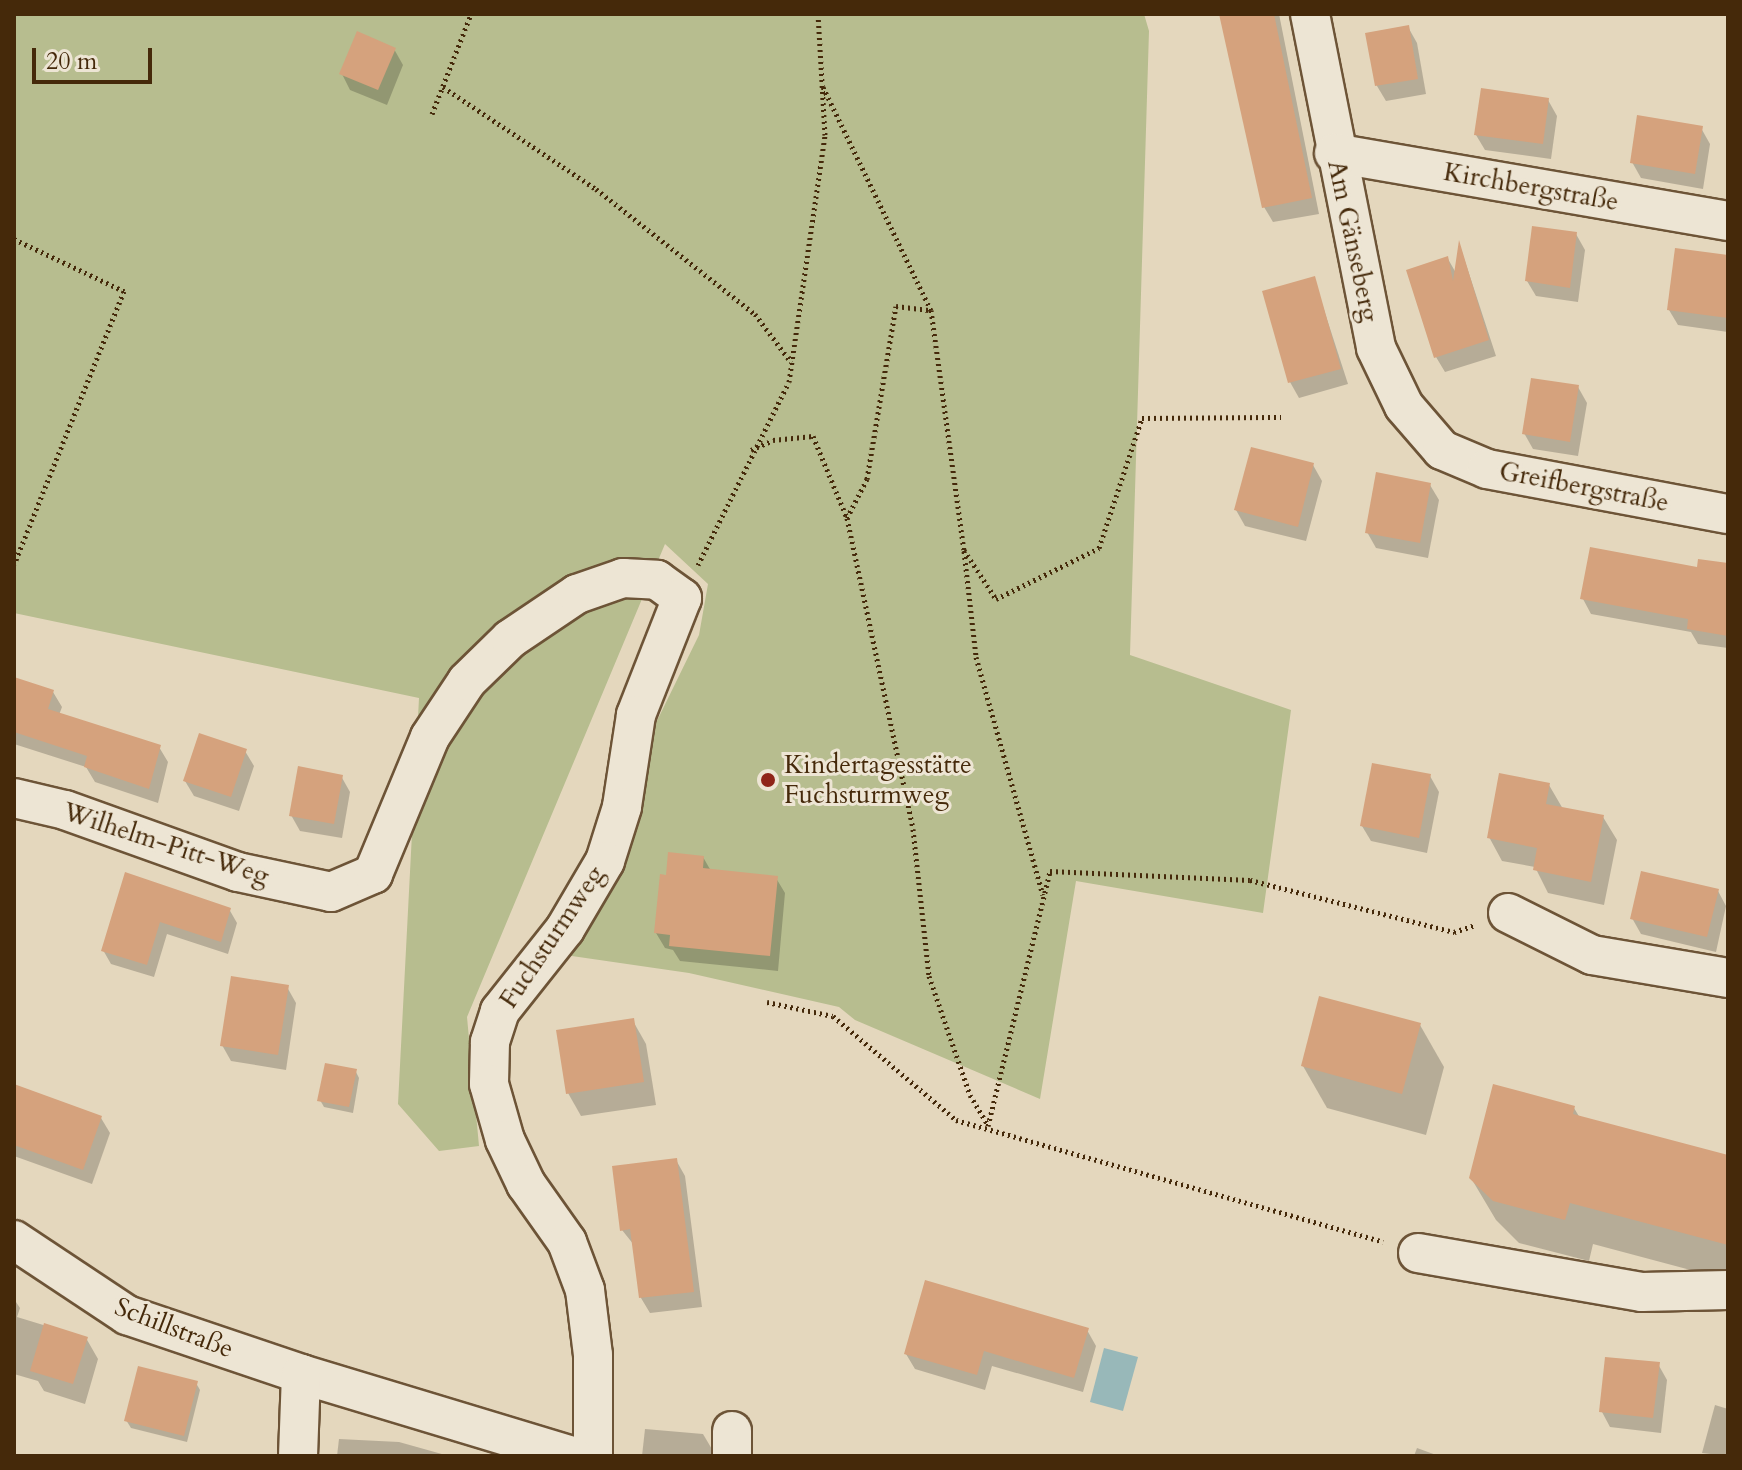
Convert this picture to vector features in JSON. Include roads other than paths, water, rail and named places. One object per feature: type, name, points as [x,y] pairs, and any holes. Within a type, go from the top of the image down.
[{"type":"street","name":"Am Gänseberg","points":[[1310,14],[1334,153],[1376,348],[1404,406],[1442,450]]},
{"type":"street","name":"Kirchbergstraße","points":[[1334,153],[1728,221]]},
{"type":"street","name":"Greifbergstraße","points":[[1442,450],[1487,469],[1728,514]]},
{"type":"street","name":"Wilhelm-Pitt-Weg","points":[[14,798],[65,810],[238,872],[331,892],[373,874],[430,737],[467,681],[510,639],[577,594],[623,578],[657,580],[682,598]]},
{"type":"street","name":"Fuchsturmweg","points":[[593,1456],[593,1355],[585,1290],[567,1242],[526,1184],[505,1140],[489,1084],[490,1042],[500,1011],[565,929],[605,861],[622,807],[636,715],[682,598]]},
{"type":"street","points":[[1508,913],[1592,955],[1728,978]]},
{"type":"street","name":"Schillstraße","points":[[14,1240],[127,1315],[301,1374],[573,1456]]},
{"type":"street","points":[[1418,1253],[1642,1292],[1728,1290]]},
{"type":"street","points":[[298,1456],[301,1374]]},
{"type":"water","points":[[1104,1348],[1138,1357],[1123,1411],[1090,1402]]},
{"type":"place","name":"Kindertagesstätte Fuchsturmweg","points":[[768,780]]}]
